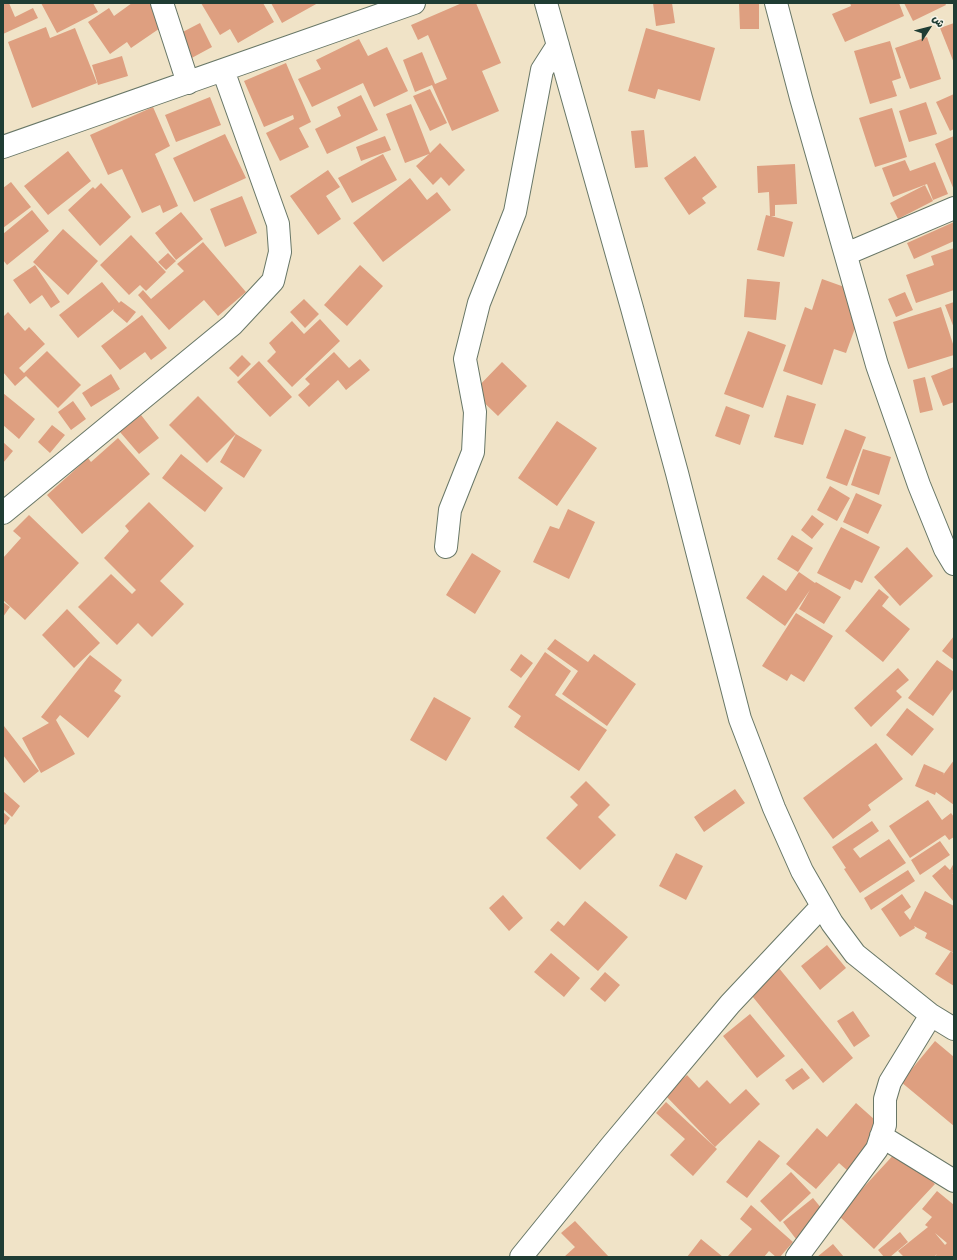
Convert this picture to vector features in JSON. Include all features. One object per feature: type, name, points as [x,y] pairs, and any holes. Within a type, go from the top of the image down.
[{"type":"street","points":[[162,3],[188,83]]},
{"type":"street","points":[[5,147],[414,3]]},
{"type":"street","points":[[546,3],[669,443],[740,718],[774,808],[802,871],[832,923],[855,954],[931,1015],[954,1030]]},
{"type":"street","points":[[776,3],[801,98],[877,365],[919,485],[945,549],[954,564]]},
{"type":"street","points":[[446,547],[450,510],[473,452],[475,412],[466,359],[479,303],[515,212],[542,70],[558,45]]},
{"type":"street","points":[[3,513],[232,325],[273,281],[280,252],[278,224],[223,70]]},
{"type":"street","points":[[846,254],[954,208]]},
{"type":"street","points":[[521,1257],[596,1164],[730,1004],[822,906]]},
{"type":"street","points":[[797,1257],[877,1149],[885,1125],[885,1099],[890,1082],[931,1015]]},
{"type":"street","points":[[881,1136],[954,1181]]},
{"type":"building","points":[[3,3],[9,3],[15,17],[33,8],[38,18],[3,34]]},
{"type":"building","points":[[41,3],[93,3],[98,12],[57,33]]},
{"type":"building","points":[[132,3],[156,3],[169,22],[131,48],[127,42],[110,54],[88,22],[109,8],[114,16]]},
{"type":"building","points":[[201,3],[263,3],[274,22],[238,43],[230,29],[220,35]]},
{"type":"building","points":[[271,3],[318,3],[282,23]]},
{"type":"building","points":[[462,3],[476,3],[501,63],[482,71],[499,111],[452,131],[432,85],[415,92],[403,60],[422,52],[435,84],[447,79],[428,35],[418,40],[411,25]]},
{"type":"building","points":[[653,3],[672,3],[675,23],[656,26]]},
{"type":"building","points":[[739,3],[759,3],[759,29],[740,29]]},
{"type":"building","points":[[850,3],[899,3],[904,16],[845,42],[832,14],[851,6]]},
{"type":"building","points":[[904,3],[945,3],[946,5],[913,21]]},
{"type":"building","points":[[200,23],[212,47],[188,60],[175,36]]},
{"type":"building","points":[[954,23],[954,63],[940,28]]},
{"type":"building","points":[[46,27],[50,38],[75,28],[97,83],[32,108],[8,42]]},
{"type":"building","points":[[646,28],[715,48],[700,101],[658,89],[655,99],[628,91]]},
{"type":"building","points":[[927,37],[941,79],[910,89],[895,48]]},
{"type":"building","points":[[359,39],[368,56],[387,47],[408,91],[374,107],[363,83],[312,107],[298,79],[321,69],[316,60]]},
{"type":"building","points":[[890,41],[901,78],[892,81],[897,96],[870,104],[854,51]]},
{"type":"building","points":[[122,56],[128,76],[98,85],[92,65]]},
{"type":"building","points":[[286,63],[311,122],[299,128],[309,147],[280,161],[266,133],[294,119],[293,115],[264,127],[244,81]]},
{"type":"building","points":[[430,89],[447,123],[430,131],[413,96]]},
{"type":"building","points":[[954,94],[954,129],[950,131],[936,102]]},
{"type":"building","points":[[361,95],[378,130],[327,154],[315,129],[341,116],[337,107]]},
{"type":"building","points":[[210,97],[221,125],[176,142],[165,115]]},
{"type":"building","points":[[926,102],[937,134],[909,142],[899,111]]},
{"type":"building","points":[[411,104],[430,153],[440,143],[465,170],[449,186],[441,177],[433,185],[416,166],[429,154],[405,163],[386,114]]},
{"type":"building","points":[[153,107],[170,146],[155,154],[178,206],[163,213],[160,205],[142,213],[122,169],[108,175],[90,135]]},
{"type":"building","points":[[892,108],[907,157],[875,167],[859,118]]},
{"type":"building","points":[[644,130],[648,167],[635,168],[631,131]]},
{"type":"building","points":[[225,134],[246,178],[194,202],[173,158]]},
{"type":"building","points":[[385,136],[391,150],[361,161],[356,147]]},
{"type":"building","points":[[954,136],[954,190],[935,144]]},
{"type":"building","points":[[68,151],[91,181],[48,215],[24,186]]},
{"type":"building","points":[[383,154],[397,180],[352,203],[338,178]]},
{"type":"building","points":[[695,156],[717,187],[702,198],[706,203],[689,215],[664,178]]},
{"type":"building","points":[[905,160],[910,171],[935,162],[948,194],[933,200],[927,184],[893,197],[882,168]]},
{"type":"building","points":[[795,164],[797,204],[775,205],[775,216],[771,216],[793,222],[784,257],[757,250],[766,215],[770,216],[769,192],[758,193],[757,166]]},
{"type":"building","points":[[328,170],[340,187],[326,196],[341,219],[318,235],[290,196]]},
{"type":"building","points":[[410,178],[427,200],[437,192],[451,210],[383,262],[353,223]]},
{"type":"building","points":[[11,182],[31,207],[3,228],[3,188]]},
{"type":"building","points":[[101,183],[131,217],[100,246],[68,210],[93,187],[95,189]]},
{"type":"building","points":[[925,185],[933,201],[898,219],[890,203]]},
{"type":"building","points":[[242,196],[257,233],[225,247],[210,209]]},
{"type":"building","points":[[32,210],[49,231],[7,265],[3,260],[3,234]]},
{"type":"building","points":[[181,212],[203,239],[176,260],[155,233]]},
{"type":"building","points":[[954,222],[954,241],[914,259],[907,243]]},
{"type":"building","points":[[63,229],[98,261],[68,295],[33,262]]},
{"type":"building","points":[[131,235],[166,272],[146,291],[140,285],[129,295],[100,265]]},
{"type":"building","points":[[203,242],[246,292],[218,316],[204,300],[169,330],[138,295],[143,290],[151,299],[184,271],[177,264]]},
{"type":"building","points":[[954,248],[954,290],[916,303],[906,275],[934,265],[931,256]]},
{"type":"building","points":[[168,253],[176,261],[166,270],[158,262]]},
{"type":"building","points":[[35,265],[60,302],[51,308],[42,295],[30,304],[13,280]]},
{"type":"building","points":[[360,265],[383,286],[347,326],[324,305]]},
{"type":"building","points":[[747,279],[780,282],[776,320],[744,317]]},
{"type":"building","points":[[822,279],[867,295],[846,353],[834,349],[822,385],[783,371],[805,307],[812,310]]},
{"type":"building","points":[[102,282],[119,303],[121,301],[136,312],[127,323],[113,311],[114,309],[78,338],[59,315]]},
{"type":"building","points":[[905,292],[913,310],[896,317],[888,299]]},
{"type":"building","points":[[304,299],[319,314],[305,328],[290,312]]},
{"type":"building","points":[[954,302],[954,328],[945,305]]},
{"type":"building","points":[[941,307],[954,347],[954,355],[908,369],[893,322]]},
{"type":"building","points":[[8,312],[25,331],[29,327],[45,344],[19,368],[24,373],[47,351],[81,385],[58,408],[26,376],[15,386],[3,372],[3,317]]},
{"type":"building","points":[[142,315],[167,348],[151,360],[145,352],[120,370],[101,346]]},
{"type":"building","points":[[320,319],[340,341],[292,387],[267,361],[276,352],[269,343],[292,321],[304,334]]},
{"type":"building","points":[[748,331],[786,345],[763,408],[724,394]]},
{"type":"building","points":[[334,352],[349,368],[360,359],[370,370],[346,390],[338,380],[309,407],[298,395],[310,384],[305,379]]},
{"type":"building","points":[[242,355],[251,364],[238,377],[229,368]]},
{"type":"building","points":[[259,361],[292,397],[270,417],[237,382]]},
{"type":"building","points":[[502,362],[527,386],[498,416],[473,392]]},
{"type":"building","points":[[954,367],[954,402],[943,406],[931,376]]},
{"type":"building","points":[[111,374],[120,389],[91,407],[82,393]]},
{"type":"building","points":[[925,377],[933,410],[920,413],[913,380]]},
{"type":"building","points":[[3,393],[35,419],[19,439],[3,425]]},
{"type":"building","points":[[787,395],[816,404],[803,445],[774,437]]},
{"type":"building","points":[[198,396],[236,434],[207,463],[169,425]]},
{"type":"building","points":[[73,401],[86,419],[71,430],[58,412]]},
{"type":"building","points":[[726,406],[750,415],[740,445],[715,436]]},
{"type":"building","points":[[141,415],[159,438],[139,454],[120,432]]},
{"type":"building","points":[[557,421],[597,448],[557,506],[518,478]]},
{"type":"building","points":[[52,425],[65,435],[50,453],[38,442]]},
{"type":"building","points":[[845,429],[866,437],[847,486],[826,478]]},
{"type":"building","points":[[236,434],[262,450],[244,478],[220,462]]},
{"type":"building","points":[[118,438],[150,474],[82,534],[47,495],[88,458],[91,462]]},
{"type":"building","points":[[3,442],[13,451],[3,463]]},
{"type":"building","points":[[863,449],[891,457],[879,495],[851,485]]},
{"type":"building","points":[[181,454],[223,488],[205,512],[162,478]]},
{"type":"building","points":[[830,486],[850,498],[837,521],[817,510]]},
{"type":"building","points":[[856,493],[882,505],[868,534],[843,522]]},
{"type":"building","points":[[149,502],[194,546],[160,581],[184,604],[152,637],[138,623],[117,645],[78,607],[111,574],[132,594],[136,590],[104,558],[129,531],[125,526]]},
{"type":"building","points":[[568,509],[595,522],[569,579],[533,562],[550,526],[559,529]]},
{"type":"building","points":[[29,515],[79,563],[25,620],[3,600],[3,558],[21,538],[13,531]]},
{"type":"building","points":[[812,515],[824,524],[812,539],[801,530]]},
{"type":"building","points":[[841,527],[880,547],[862,583],[855,580],[850,590],[817,573]]},
{"type":"building","points":[[792,535],[813,548],[798,572],[777,559]]},
{"type":"building","points":[[907,547],[933,576],[900,606],[874,577]]},
{"type":"building","points":[[472,553],[501,571],[475,614],[446,595]]},
{"type":"building","points":[[799,572],[815,583],[816,582],[841,597],[824,624],[799,609],[810,590],[785,626],[746,598],[763,575],[786,591]]},
{"type":"building","points":[[879,589],[889,597],[882,606],[910,629],[883,662],[845,631]]},
{"type":"building","points":[[3,602],[10,607],[3,617]]},
{"type":"building","points":[[67,609],[100,643],[74,668],[42,635]]},
{"type":"building","points":[[796,613],[833,636],[804,682],[791,674],[787,681],[762,666]]},
{"type":"building","points":[[954,636],[954,660],[942,651]]},
{"type":"building","points":[[555,639],[588,662],[594,654],[636,684],[607,726],[562,694],[578,671],[547,649]]},
{"type":"building","points":[[545,652],[571,671],[555,695],[607,730],[579,771],[514,727],[521,716],[508,707]]},
{"type":"building","points":[[521,654],[533,663],[521,678],[510,670]]},
{"type":"building","points":[[90,655],[122,680],[114,691],[121,696],[88,738],[60,715],[56,720],[75,754],[41,773],[22,738],[49,723],[41,717]]},
{"type":"building","points":[[937,660],[954,672],[954,688],[933,716],[908,698]]},
{"type":"building","points":[[898,668],[909,680],[896,691],[902,697],[871,727],[854,708]]},
{"type":"building","points":[[434,697],[471,718],[446,761],[410,740]]},
{"type":"building","points":[[907,708],[934,729],[912,756],[886,735]]},
{"type":"building","points":[[4,726],[39,771],[24,783],[3,755]]},
{"type":"building","points":[[876,743],[903,779],[868,805],[871,810],[833,839],[803,798]]},
{"type":"building","points":[[954,760],[954,805],[936,792],[935,795],[915,786],[924,764],[944,773],[943,775]]},
{"type":"building","points":[[586,781],[610,805],[598,817],[616,835],[580,870],[546,838],[578,805],[570,797]]},
{"type":"building","points":[[735,789],[745,803],[704,832],[694,817]]},
{"type":"building","points":[[3,791],[20,806],[12,817],[3,809]]},
{"type":"building","points":[[928,800],[942,820],[951,813],[954,817],[954,837],[949,840],[945,835],[910,858],[889,826]]},
{"type":"building","points":[[3,812],[10,818],[5,825],[3,823]]},
{"type":"building","points":[[872,821],[879,831],[853,849],[860,858],[889,839],[906,863],[860,893],[832,847]]},
{"type":"building","points":[[940,841],[950,855],[920,875],[911,860]]},
{"type":"building","points":[[676,853],[703,866],[686,900],[659,886]]},
{"type":"building","points":[[954,863],[954,874],[952,873],[954,875],[954,902],[932,876],[945,865],[950,870]]},
{"type":"building","points":[[908,870],[915,881],[871,910],[864,898]]},
{"type":"building","points":[[925,891],[954,906],[954,953],[925,938],[927,933],[914,926],[915,928],[900,937],[881,909],[902,894],[911,907],[904,912],[910,920]]},
{"type":"building","points":[[503,895],[523,918],[509,931],[489,908]]},
{"type":"building","points":[[585,901],[628,937],[598,971],[550,930],[558,921],[564,926]]},
{"type":"building","points":[[827,945],[846,968],[820,990],[801,966]]},
{"type":"building","points":[[951,951],[954,954],[954,986],[935,974]]},
{"type":"building","points":[[551,953],[580,978],[564,997],[534,972]]},
{"type":"building","points":[[778,967],[853,1058],[823,1083],[748,991]]},
{"type":"building","points":[[605,972],[620,985],[605,1002],[590,989]]},
{"type":"building","points":[[853,1011],[870,1036],[854,1047],[837,1021]]},
{"type":"building","points":[[750,1014],[785,1056],[757,1078],[723,1036]]},
{"type":"building","points":[[935,1041],[954,1057],[954,1126],[901,1082]]},
{"type":"building","points":[[802,1068],[810,1078],[793,1090],[785,1080]]},
{"type":"building","points":[[687,1075],[699,1088],[707,1080],[730,1104],[746,1089],[760,1104],[715,1147],[665,1095]]},
{"type":"building","points":[[666,1102],[717,1149],[693,1176],[670,1155],[685,1139],[656,1113]]},
{"type":"building","points":[[856,1103],[884,1128],[848,1171],[839,1163],[816,1189],[786,1164],[817,1128],[827,1137]]},
{"type":"building","points":[[759,1140],[780,1156],[747,1198],[726,1182]]},
{"type":"building","points":[[898,1150],[935,1184],[874,1249],[838,1215]]},
{"type":"building","points":[[791,1172],[811,1193],[780,1222],[760,1201]]},
{"type":"building","points":[[937,1191],[954,1205],[954,1257],[935,1257],[937,1254],[934,1257],[904,1257],[898,1251],[928,1227],[925,1225],[932,1217],[922,1209]],"holes":[[[935,1233],[947,1243],[945,1245]]]},
{"type":"building","points":[[813,1198],[826,1214],[796,1239],[783,1222]]},
{"type":"building","points":[[751,1205],[793,1242],[780,1257],[776,1257],[769,1251],[764,1257],[728,1256],[752,1229],[740,1219]]},
{"type":"building","points":[[575,1221],[609,1257],[564,1257],[575,1247],[561,1233]]},
{"type":"building","points":[[900,1232],[908,1242],[890,1257],[884,1257],[878,1250]]},
{"type":"building","points":[[701,1239],[723,1257],[687,1257]]},
{"type":"building","points":[[833,1244],[844,1257],[817,1257]]}]
